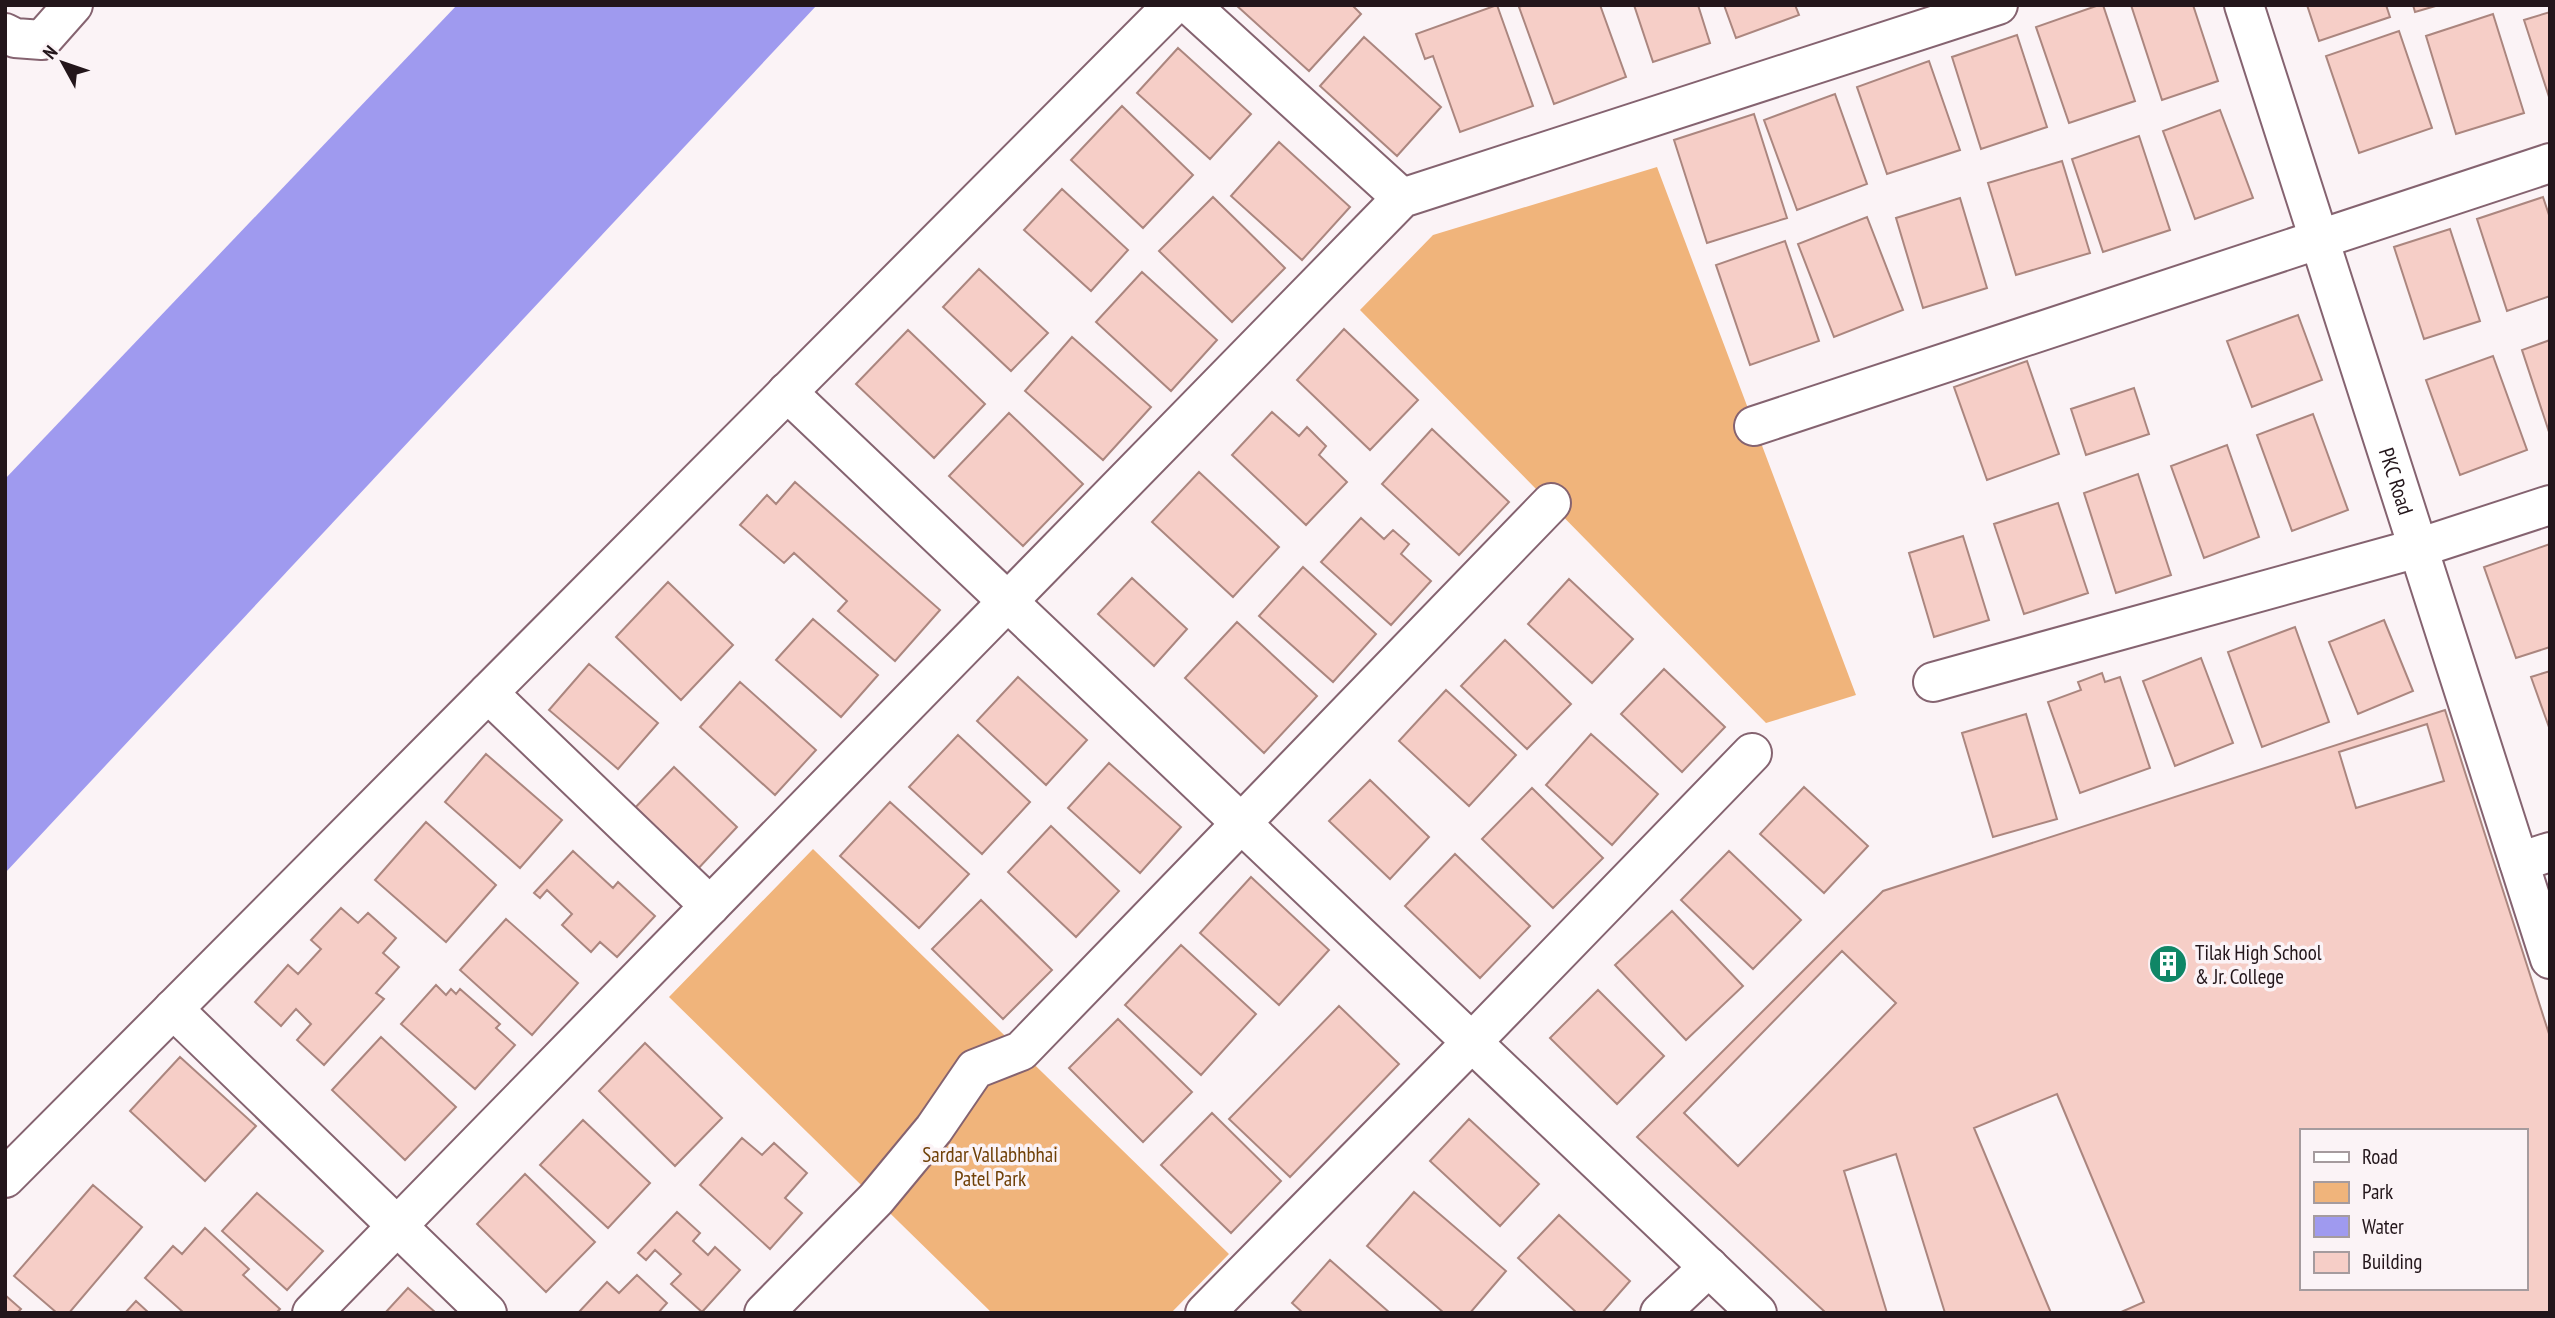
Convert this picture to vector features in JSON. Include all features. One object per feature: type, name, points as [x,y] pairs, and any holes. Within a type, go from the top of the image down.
[{"type":"street","points":[[5,33],[15,38],[42,40],[73,5]]},
{"type":"street","points":[[5,1178],[1173,5]]},
{"type":"street","points":[[1190,5],[1402,198]]},
{"type":"street","points":[[312,1313],[1402,198],[1998,5]]},
{"type":"street","name":"PKC Road","points":[[2244,5],[2418,548],[2534,857],[2550,959]]},
{"type":"street","points":[[1754,426],[2550,163]]},
{"type":"street","points":[[787,392],[1757,1313]]},
{"type":"street","points":[[764,1313],[876,1199],[934,1129],[975,1069],[1021,1051],[1551,503]]},
{"type":"street","points":[[1933,682],[2418,548],[2550,505]]},
{"type":"street","points":[[488,693],[710,906]]},
{"type":"street","points":[[1205,1313],[1752,753]]},
{"type":"street","points":[[173,1009],[487,1313]]},
{"type":"street","points":[[1660,1313],[1709,1267]]},
{"type":"green space","points":[[1657,167],[1856,695],[1766,723],[1360,310],[1433,235]]},
{"type":"green space","name":"Sardar Vallabhbhai Patel Park","points":[[813,849],[1229,1254],[1171,1313],[992,1313],[669,997]]},
{"type":"water","points":[[457,5],[817,5],[5,873],[5,479]]},
{"type":"building","points":[[1236,5],[1352,5],[1361,14],[1309,71]]},
{"type":"building","points":[[1497,5],[1533,106],[1460,132],[1433,56],[1425,59],[1416,34]]},
{"type":"building","points":[[1600,5],[1626,77],[1554,104],[1519,7]]},
{"type":"building","points":[[1634,5],[1698,5],[1710,43],[1653,62]]},
{"type":"building","points":[[1724,5],[1795,5],[1799,15],[1736,38]]},
{"type":"building","points":[[2103,5],[2135,101],[2069,123],[2036,27]]},
{"type":"building","points":[[2131,5],[2193,5],[2218,81],[2162,100]]},
{"type":"building","points":[[2307,5],[2386,5],[2390,17],[2319,41]]},
{"type":"building","points":[[2413,5],[2439,5],[2415,12]]},
{"type":"building","points":[[2550,12],[2550,100],[2524,20]]},
{"type":"building","points":[[2493,14],[2524,113],[2456,134],[2426,36]]},
{"type":"building","points":[[2399,31],[2432,128],[2359,153],[2326,56]]},
{"type":"building","points":[[2017,35],[2047,127],[1981,149],[1952,57]]},
{"type":"building","points":[[1364,37],[1441,107],[1397,156],[1320,86]]},
{"type":"building","points":[[1178,48],[1251,114],[1210,159],[1137,93]]},
{"type":"building","points":[[1929,61],[1960,150],[1887,174],[1857,87]]},
{"type":"building","points":[[1835,94],[1867,184],[1797,210],[1764,120]]},
{"type":"building","points":[[1122,106],[1193,175],[1143,228],[1071,160]]},
{"type":"building","points":[[2220,110],[2253,198],[2195,219],[2163,131]]},
{"type":"building","points":[[1754,114],[1787,218],[1707,243],[1674,140]]},
{"type":"building","points":[[2139,136],[2170,230],[2103,252],[2072,159]]},
{"type":"building","points":[[1279,142],[1350,207],[1302,260],[1231,196]]},
{"type":"building","points":[[2062,161],[2090,253],[2016,275],[1988,183]]},
{"type":"building","points":[[1062,189],[1128,250],[1091,291],[1024,230]]},
{"type":"building","points":[[1213,197],[1285,268],[1232,322],[1159,251]]},
{"type":"building","points":[[2543,197],[2550,218],[2550,296],[2507,311],[2477,219]]},
{"type":"building","points":[[1960,198],[1987,288],[1923,308],[1896,218]]},
{"type":"building","points":[[1867,217],[1903,310],[1834,337],[1798,244]]},
{"type":"building","points":[[2450,229],[2480,321],[2424,339],[2394,247]]},
{"type":"building","points":[[1785,241],[1819,341],[1750,365],[1716,265]]},
{"type":"building","points":[[979,269],[1048,333],[1011,371],[943,307]]},
{"type":"building","points":[[1142,272],[1217,340],[1171,391],[1096,322]]},
{"type":"building","points":[[2298,315],[2322,380],[2252,407],[2227,341]]},
{"type":"building","points":[[1344,329],[1418,400],[1370,450],[1297,380]]},
{"type":"building","points":[[908,330],[985,404],[934,458],[856,384]]},
{"type":"building","points":[[1072,337],[1151,407],[1103,460],[1025,391]]},
{"type":"building","points":[[2550,340],[2550,435],[2522,350]]},
{"type":"building","points":[[2493,356],[2527,450],[2460,475],[2426,380]]},
{"type":"building","points":[[2027,361],[2059,454],[1987,480],[1954,387]]},
{"type":"building","points":[[2134,388],[2149,434],[2086,455],[2071,409]]},
{"type":"building","points":[[1272,412],[1299,436],[1307,427],[1326,446],[1319,455],[1347,482],[1306,525],[1232,455]]},
{"type":"building","points":[[1009,413],[1083,484],[1023,546],[949,476]]},
{"type":"building","points":[[2313,414],[2348,510],[2292,531],[2257,435]]},
{"type":"building","points":[[1432,429],[1509,502],[1459,555],[1382,484]]},
{"type":"building","points":[[2227,445],[2259,537],[2204,558],[2171,466]]},
{"type":"building","points":[[1199,472],[1279,547],[1233,597],[1152,522]]},
{"type":"building","points":[[2138,474],[2171,575],[2116,593],[2084,493]]},
{"type":"building","points":[[795,482],[940,610],[895,661],[838,611],[847,601],[794,553],[784,563],[740,525],[767,495],[776,504]]},
{"type":"building","points":[[2058,503],[2088,593],[2024,614],[1994,524]]},
{"type":"building","points":[[1361,518],[1384,539],[1393,530],[1409,544],[1401,554],[1431,581],[1391,625],[1321,562]]},
{"type":"building","points":[[1963,536],[1989,620],[1934,637],[1909,553]]},
{"type":"building","points":[[2550,544],[2550,647],[2516,658],[2484,567]]},
{"type":"building","points":[[1303,567],[1376,634],[1333,682],[1259,616]]},
{"type":"building","points":[[1132,578],[1187,629],[1154,666],[1098,614]]},
{"type":"building","points":[[1569,579],[1633,639],[1592,683],[1528,624]]},
{"type":"building","points":[[668,582],[733,645],[681,700],[616,637]]},
{"type":"building","points":[[813,619],[878,675],[841,717],[776,660]]},
{"type":"building","points":[[2384,620],[2413,691],[2358,714],[2329,642]]},
{"type":"building","points":[[1237,622],[1317,696],[1264,753],[1185,678]]},
{"type":"building","points":[[2295,627],[2329,722],[2262,747],[2228,652]]},
{"type":"building","points":[[1505,640],[1571,704],[1527,749],[1461,686]]},
{"type":"building","points":[[2201,658],[2233,743],[2175,766],[2143,681]]},
{"type":"building","points":[[589,664],[658,723],[618,769],[549,710]]},
{"type":"building","points":[[1664,669],[1725,727],[1682,772],[1621,714]]},
{"type":"building","points":[[2550,671],[2550,730],[2531,677]]},
{"type":"building","points":[[2102,673],[2105,682],[2120,677],[2150,768],[2080,793],[2048,702],[2081,690],[2078,682]]},
{"type":"building","points":[[1018,677],[1087,740],[1046,785],[977,721]]},
{"type":"building","points":[[740,682],[816,750],[775,795],[700,727]]},
{"type":"building","points":[[1446,690],[1516,755],[1469,806],[1399,741]]},
{"type":"building","name":"Tilak High School & Jr. College","points":[[2445,710],[2550,1037],[2550,1313],[1826,1313],[1637,1137],[1883,891]]},
{"type":"building","points":[[2026,714],[2057,819],[1993,837],[1962,733]]},
{"type":"building","points":[[2427,724],[2444,781],[2356,808],[2339,752]]},
{"type":"building","points":[[1591,734],[1658,794],[1612,845],[1546,785]]},
{"type":"building","points":[[958,735],[1030,802],[982,854],[909,787]]},
{"type":"building","points":[[486,754],[562,820],[520,868],[445,802]]},
{"type":"building","points":[[1109,763],[1181,827],[1140,873],[1068,808]]},
{"type":"building","points":[[674,767],[737,827],[695,872],[631,812]]},
{"type":"building","points":[[1370,780],[1429,837],[1390,879],[1329,821]]},
{"type":"building","points":[[1804,787],[1868,846],[1824,893],[1760,834]]},
{"type":"building","points":[[1532,788],[1603,858],[1553,908],[1482,839]]},
{"type":"building","points":[[890,802],[969,874],[919,928],[840,856]]},
{"type":"building","points":[[426,822],[496,885],[446,942],[375,880]]},
{"type":"building","points":[[1051,826],[1119,891],[1076,937],[1008,872]]},
{"type":"building","points":[[573,851],[613,888],[618,882],[655,916],[617,957],[600,942],[591,952],[562,925],[572,914],[547,890],[540,898],[534,893]]},
{"type":"building","points":[[1729,851],[1801,920],[1753,969],[1681,900]]},
{"type":"building","points":[[1455,854],[1530,926],[1480,978],[1405,906]]},
{"type":"building","points":[[1251,877],[1329,950],[1279,1005],[1200,933]]},
{"type":"building","points":[[981,900],[1052,970],[1003,1019],[932,949]]},
{"type":"building","points":[[341,908],[358,923],[368,913],[396,938],[383,953],[399,967],[376,993],[384,999],[324,1065],[297,1040],[311,1024],[296,1009],[281,1026],[255,1002],[288,965],[298,974],[321,949],[311,940]]},
{"type":"building","points":[[1672,911],[1743,986],[1686,1040],[1615,965]]},
{"type":"building","points":[[506,919],[578,983],[532,1035],[460,970]]},
{"type":"building","points":[[1181,945],[1256,1014],[1201,1075],[1125,1005]]},
{"type":"building","points":[[1842,951],[1896,1003],[1738,1166],[1684,1113]]},
{"type":"building","points":[[436,985],[446,995],[451,989],[456,994],[460,989],[500,1024],[496,1028],[515,1045],[475,1089],[401,1024]]},
{"type":"building","points":[[1598,990],[1664,1056],[1617,1104],[1550,1038]]},
{"type":"building","points":[[1339,1006],[1399,1064],[1290,1177],[1229,1119]]},
{"type":"building","points":[[1118,1019],[1192,1092],[1143,1142],[1069,1068]]},
{"type":"building","points":[[381,1037],[456,1107],[405,1160],[332,1090]]},
{"type":"building","points":[[645,1043],[722,1118],[675,1166],[599,1091]]},
{"type":"building","points":[[180,1057],[256,1126],[205,1181],[130,1111]]},
{"type":"building","points":[[2057,1094],[2144,1302],[2119,1313],[2051,1313],[1974,1128]]},
{"type":"building","points":[[1212,1113],[1281,1181],[1231,1233],[1161,1165]]},
{"type":"building","points":[[1469,1119],[1539,1184],[1500,1226],[1430,1161]]},
{"type":"building","points":[[583,1120],[650,1183],[608,1228],[540,1165]]},
{"type":"building","points":[[742,1138],[762,1155],[774,1143],[807,1173],[785,1198],[802,1213],[770,1249],[700,1185]]},
{"type":"building","points":[[1896,1154],[1945,1313],[1887,1313],[1844,1171]]},
{"type":"building","points":[[525,1174],[595,1242],[546,1292],[477,1224]]},
{"type":"building","points":[[93,1185],[142,1227],[69,1313],[57,1313],[14,1276]]},
{"type":"building","points":[[1414,1192],[1506,1271],[1470,1313],[1444,1313],[1367,1246]]},
{"type":"building","points":[[257,1193],[323,1251],[287,1290],[222,1231]]},
{"type":"building","points":[[677,1212],[700,1233],[693,1241],[708,1255],[715,1247],[740,1270],[702,1312],[671,1284],[681,1274],[655,1250],[646,1260],[638,1253]]},
{"type":"building","points":[[1559,1215],[1630,1281],[1602,1313],[1577,1313],[1518,1258]]},
{"type":"building","points":[[205,1228],[249,1269],[243,1275],[280,1309],[276,1313],[184,1313],[145,1278],[173,1246],[182,1254]]},
{"type":"building","points":[[1330,1260],[1390,1313],[1303,1313],[1292,1303]]},
{"type":"building","points":[[637,1275],[667,1303],[658,1313],[578,1313],[607,1282],[619,1293]]},
{"type":"building","points":[[408,1288],[436,1313],[385,1313]]},
{"type":"building","points":[[5,1295],[21,1309],[17,1313],[5,1313]]},
{"type":"building","points":[[136,1301],[149,1313],[125,1313]]},
{"type":"place","name":"Tilak High School & Jr. College","points":[[2168,964]]}]
